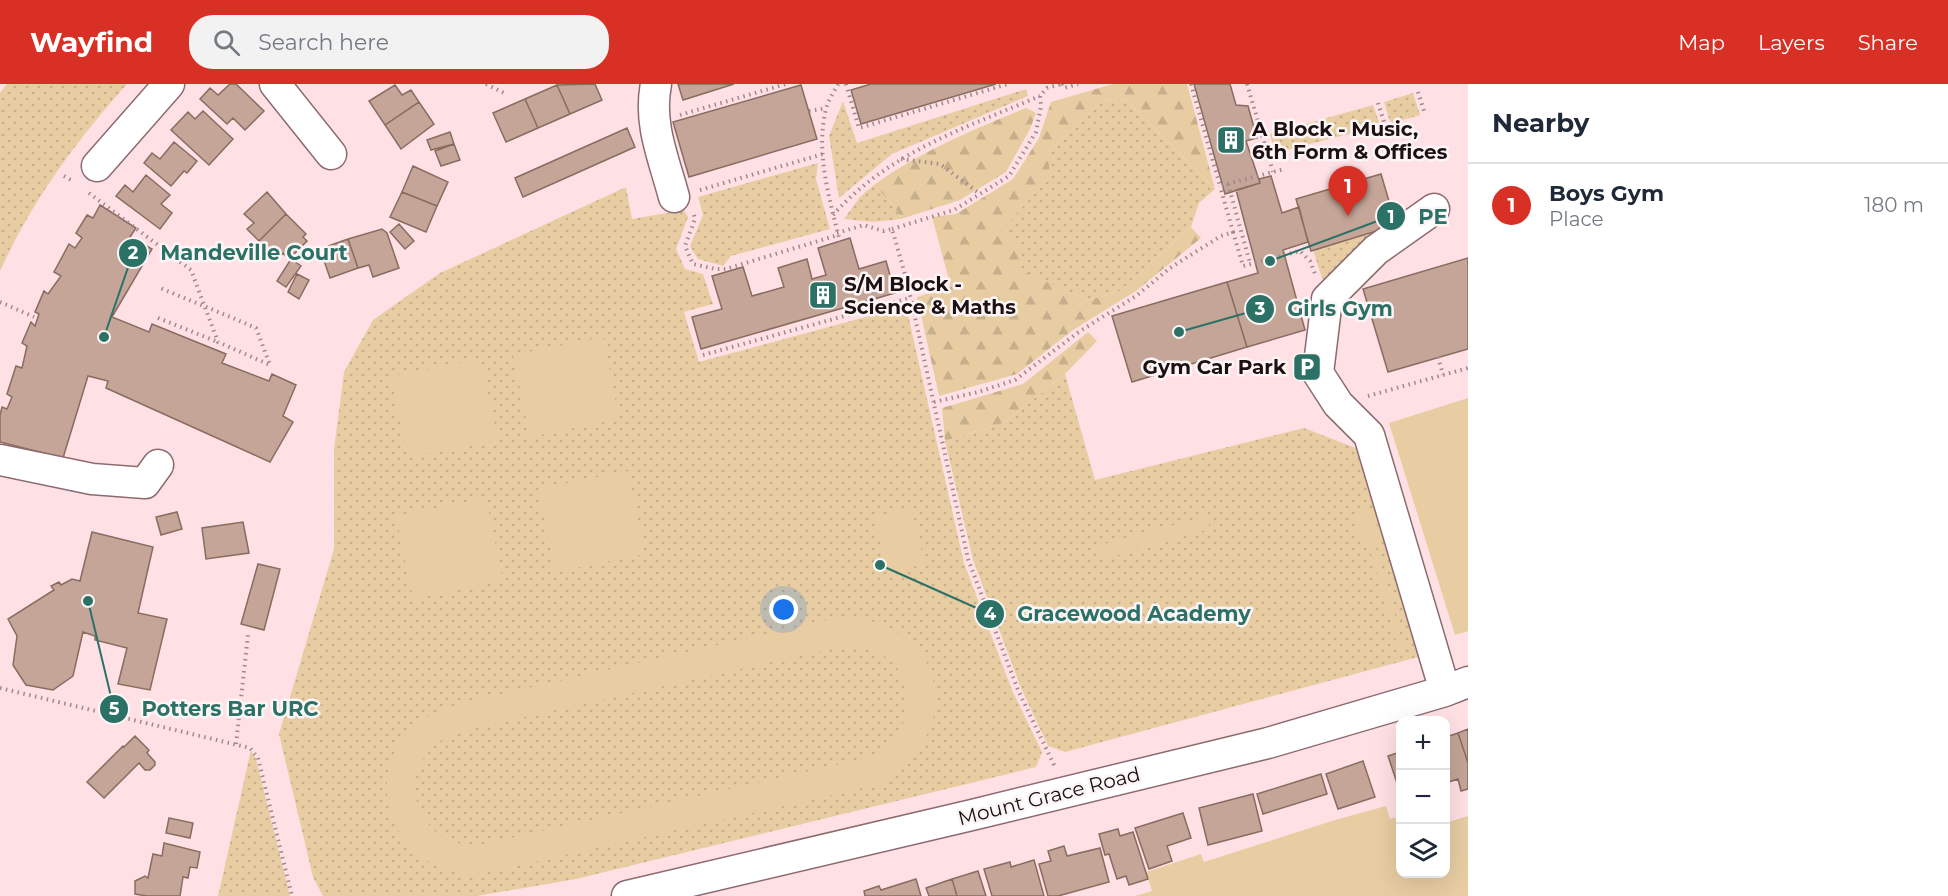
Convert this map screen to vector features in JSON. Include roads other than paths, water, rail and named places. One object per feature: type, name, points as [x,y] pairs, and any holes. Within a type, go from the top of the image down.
[{"type":"street","points":[[88,182],[169,84]]},
{"type":"street","points":[[275,84],[331,154]]},
{"type":"street","points":[[656,84],[653,122],[682,195]]},
{"type":"street","points":[[1434,209],[1376,250],[1327,299],[1318,373],[1338,404],[1369,435],[1456,686]]},
{"type":"street","points":[[0,460],[92,479],[145,483],[158,465]]},
{"type":"street","name":"Mount Grace Road","points":[[627,896],[984,813],[1268,743],[1456,686]]},
{"type":"place","name":"A Block - Music, 6th Form & Offices","points":[[1231,140]]},
{"type":"place","name":"Boys Gym","points":[[1348,216]]},
{"type":"place","name":"PE","points":[[1270,261]]},
{"type":"place","name":"S/M Block - Science & Maths","points":[[823,295]]},
{"type":"place","name":"Girls Gym","points":[[1179,332]]},
{"type":"place","name":"Mandeville Court","points":[[104,337]]},
{"type":"place","name":"Gym Car Park","points":[[1307,367]]},
{"type":"place","name":"Gracewood Academy","points":[[880,565]]},
{"type":"place","name":"Potters Bar URC","points":[[88,601]]}]
